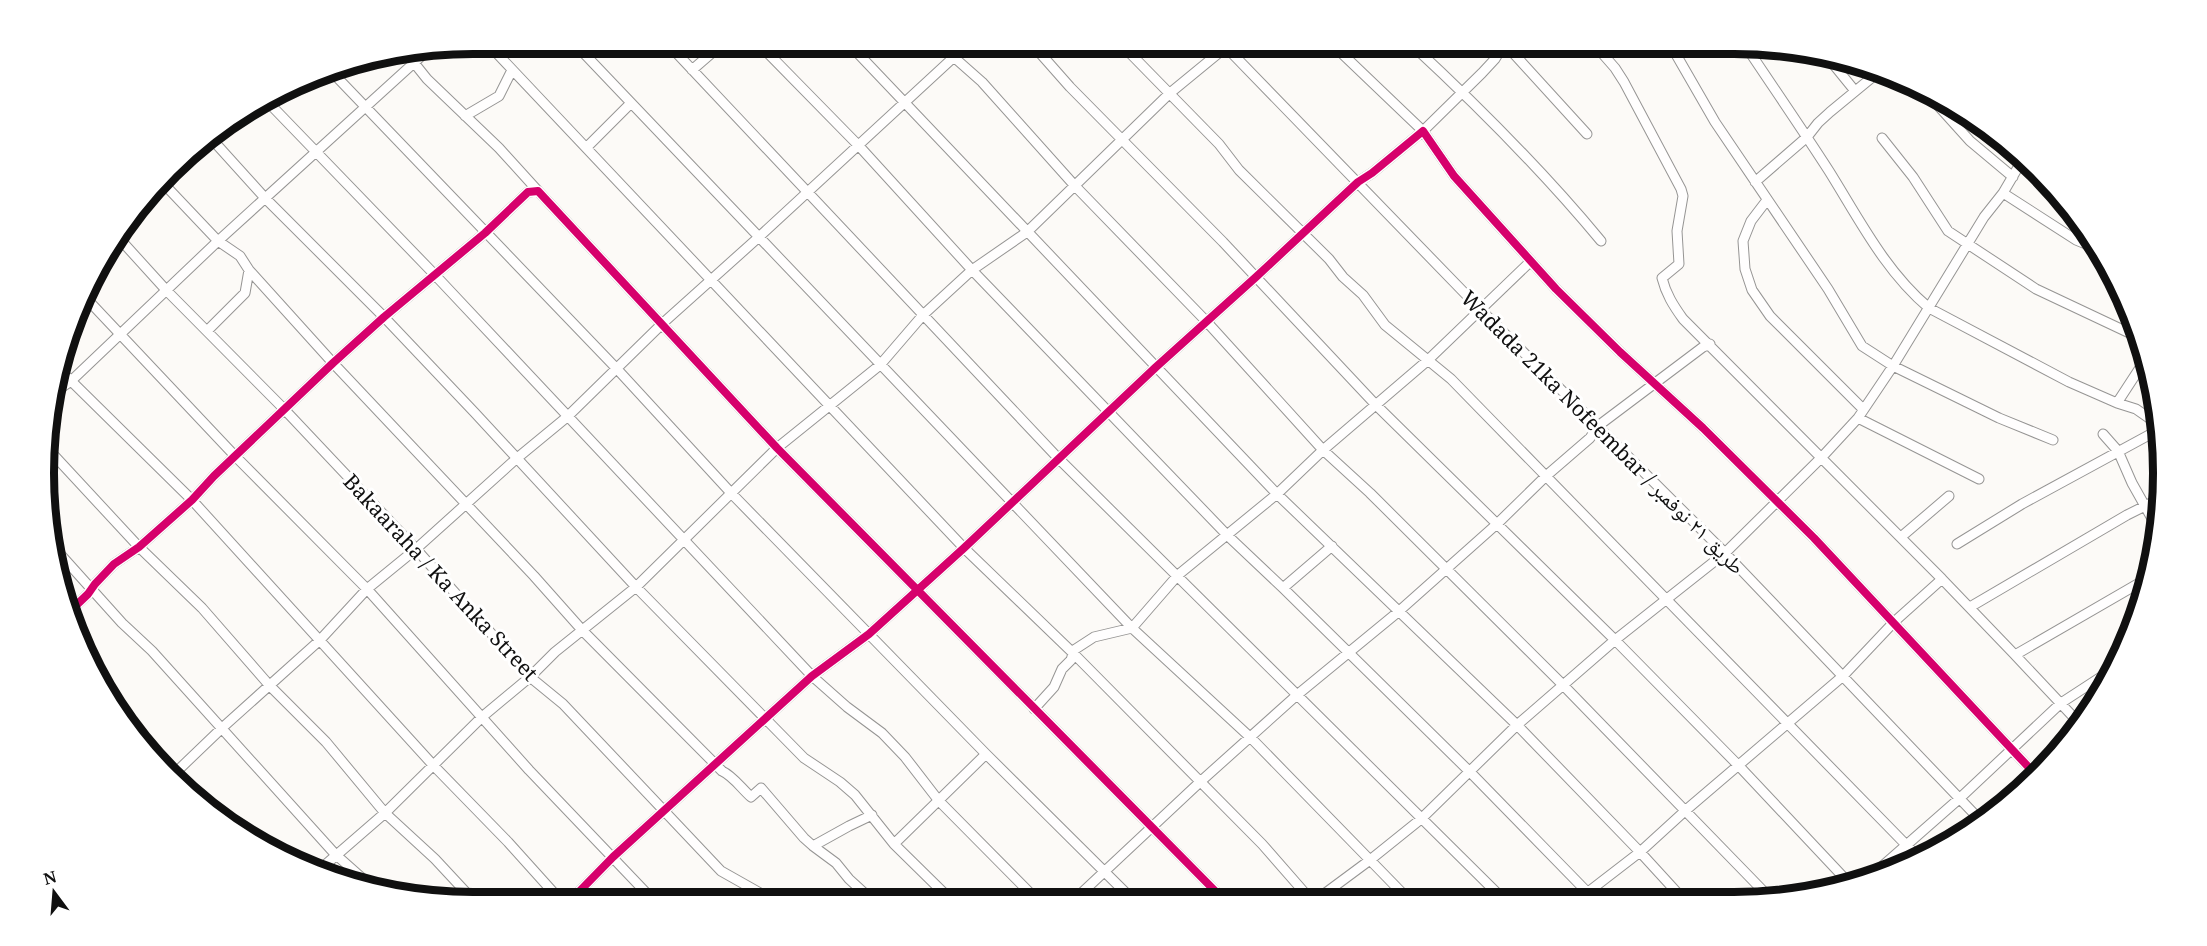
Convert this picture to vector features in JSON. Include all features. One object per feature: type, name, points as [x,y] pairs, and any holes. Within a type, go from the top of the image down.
[{"type":"street","points":[[497,54],[964,548],[1073,653],[1307,892]]},
{"type":"street","points":[[584,54],[1132,628],[1251,738],[1401,892]]},
{"type":"street","points":[[678,54],[1058,458],[1495,892]]},
{"type":"street","points":[[693,70],[711,54]]},
{"type":"street","points":[[769,54],[859,146],[972,270],[1228,536],[1470,772],[1586,892]]},
{"type":"street","points":[[858,54],[1277,494],[1517,725],[1641,852],[1677,892]]},
{"type":"street","points":[[948,54],[982,82],[1075,186],[1206,321],[1323,450],[1563,685],[1763,891]]},
{"type":"street","points":[[178,770],[320,640],[366,589],[416,549],[516,459],[567,417],[663,323],[859,146],[957,54]]},
{"type":"street","points":[[1041,54],[1375,404],[1616,640],[1844,877]]},
{"type":"street","points":[[1131,54],[1219,144],[1239,170],[1363,295],[1385,325],[1451,380],[1913,852]]},
{"type":"street","points":[[324,865],[385,813],[482,717],[582,630],[636,587],[777,447],[880,364],[923,315],[972,270],[1027,232],[1170,93],[1214,54]]},
{"type":"street","name":"Wadada 21ka Nofeembar / طريق ٢١ نوفمبر","points":[[1233,54],[1481,310],[1725,553],[1975,815]]},
{"type":"street","points":[[1342,54],[1423,131],[1454,176],[1556,289],[1620,352],[1703,428],[1894,622],[2030,769]]},
{"type":"street","points":[[1422,54],[1463,92],[1569,202],[1601,241]]},
{"type":"street","points":[[579,892],[613,857],[813,676],[869,634],[916,589],[964,548],[1155,367],[1256,278],[1358,182],[1443,114],[1489,66],[1497,54]]},
{"type":"street","points":[[1513,54],[1587,134]]},
{"type":"street","points":[[1603,54],[1624,82],[1681,189],[1683,196],[1677,231],[1679,264],[1662,278],[1666,292],[1678,312],[1970,607],[2074,717]]},
{"type":"street","points":[[1676,54],[1715,122],[1828,289],[1862,346],[1893,366],[1999,418],[2053,440]]},
{"type":"street","points":[[1751,55],[1875,246],[1907,287],[1929,308],[2069,382],[2136,409],[2149,419]]},
{"type":"street","points":[[63,386],[218,241],[420,58]]},
{"type":"street","points":[[412,59],[428,80],[538,191],[777,447],[1216,892]]},
{"type":"street","points":[[1835,66],[1855,91]]},
{"type":"street","points":[[465,116],[499,96],[512,70]]},
{"type":"street","points":[[337,77],[617,369],[732,494],[986,754],[1125,892]]},
{"type":"street","points":[[1755,182],[1807,138],[1818,123],[1872,77]]},
{"type":"street","points":[[587,147],[631,103]]},
{"type":"street","points":[[271,106],[435,275],[813,676],[847,707],[882,733],[905,757],[939,801],[1029,892]]},
{"type":"street","points":[[1940,108],[1970,141],[2013,177]]},
{"type":"street","points":[[1882,138],[1913,177],[1943,226],[1967,245],[2044,294],[2129,333]]},
{"type":"street","points":[[215,143],[265,198],[384,317],[636,587],[804,758],[855,795],[894,843],[943,892]]},
{"type":"street","points":[[1325,892],[1421,819],[1517,725],[1616,640],[1725,553],[1822,458],[1861,414],[1984,217],[2003,193],[2019,166]]},
{"type":"street","points":[[167,188],[218,241],[240,256],[249,270],[333,363],[582,630],[722,771],[730,775],[751,797],[761,788],[813,846],[836,862],[863,892]]},
{"type":"street","points":[[75,606],[114,564],[139,547],[192,500],[284,409],[384,317],[485,233],[528,192],[538,191]]},
{"type":"street","points":[[2003,193],[2084,243]]},
{"type":"street","points":[[1767,200],[1751,221],[1743,241],[1744,263],[1752,290],[1770,316],[1861,414],[1979,479]]},
{"type":"street","name":"Bakaaraha / Ka Anka Street","points":[[123,243],[416,549],[530,677],[563,704],[721,871],[758,892]]},
{"type":"street","points":[[1034,709],[1054,687],[1062,669],[1071,660],[1074,650],[1094,638],[1132,628],[1178,575],[1277,494],[1323,450],[1427,361],[1531,261]]},
{"type":"street","points":[[207,332],[246,293],[249,270]]},
{"type":"street","points":[[90,303],[235,456],[366,589],[570,814],[646,892]]},
{"type":"street","points":[[1082,892],[1297,695],[1349,654],[1498,523],[1546,476],[1590,438],[1598,426],[1710,344]]},
{"type":"street","points":[[2117,403],[2140,368]]},
{"type":"street","points":[[66,376],[192,500],[433,765],[553,892]]},
{"type":"street","points":[[1958,544],[2022,504],[2151,432]]},
{"type":"street","points":[[2103,434],[2118,451],[2132,483],[2150,515]]},
{"type":"street","points":[[55,456],[139,547],[202,608],[270,686],[326,742],[385,813],[435,859],[465,892]]},
{"type":"street","points":[[1901,537],[1949,496]]},
{"type":"street","points":[[1970,607],[2152,502]]},
{"type":"street","points":[[1283,588],[1332,546]]},
{"type":"street","points":[[62,556],[222,728],[335,854],[361,877]]},
{"type":"street","points":[[1595,892],[1686,810],[1843,676],[1894,622],[1942,579]]},
{"type":"street","points":[[2015,655],[2138,584]]},
{"type":"street","points":[[1885,863],[1960,798],[2061,703],[2098,679]]},
{"type":"street","points":[[894,843],[986,754]]},
{"type":"street","points":[[813,846],[872,815]]},
{"type":"cycle path","points":[[579,892],[613,857],[812,676],[869,634],[964,548],[1156,367],[1358,182],[1423,131],[1454,176],[1556,289],[1620,352],[1703,428],[1814,538],[2030,769]]},
{"type":"cycle path","points":[[75,606],[114,564],[139,547],[192,500],[214,476],[384,317],[485,233],[528,192],[538,191],[777,448],[1216,892]]}]
